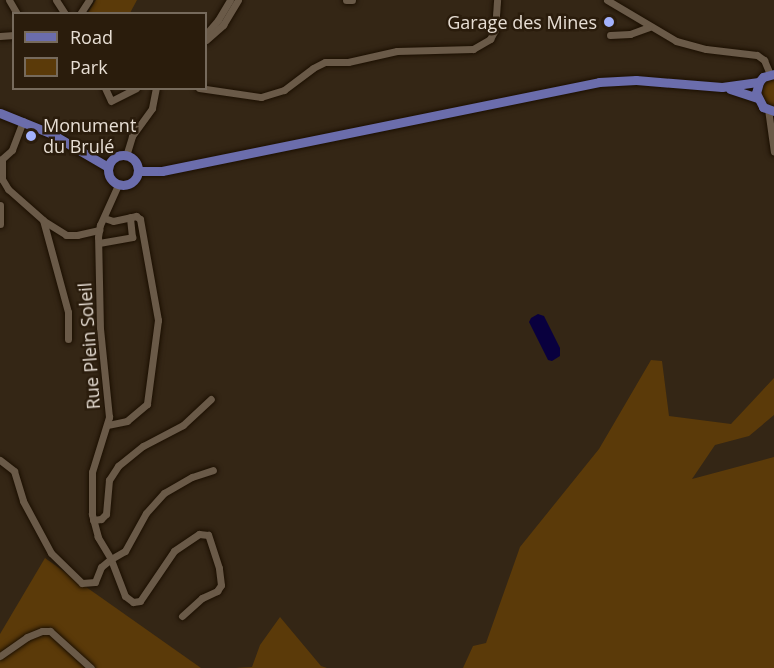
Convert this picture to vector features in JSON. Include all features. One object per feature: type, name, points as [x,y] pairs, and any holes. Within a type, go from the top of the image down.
[{"type":"main road","points":[[138,171],[162,171],[599,82],[636,80],[722,87],[759,82],[772,74]]},
{"type":"main road","points":[[757,98],[759,82]]},
{"type":"main road","points":[[722,87],[757,98],[772,111]]},
{"type":"main road","points":[[0,113],[50,133],[108,167]]},
{"type":"main road","points":[[116,156],[126,156],[135,161],[138,171],[131,183],[118,185],[110,179],[108,167],[116,156]]},
{"type":"street","points":[[207,33],[230,0]]},
{"type":"street","points":[[207,39],[223,25],[238,0]]},
{"type":"street","points":[[346,0],[352,0]]},
{"type":"street","points":[[207,89],[261,98],[285,90],[313,68],[325,62],[348,62],[397,51],[473,49],[490,39],[495,30],[497,0]]},
{"type":"street","points":[[607,0],[669,38],[695,47],[757,55],[764,60],[772,74]]},
{"type":"street","points":[[610,35],[630,34],[649,27]]},
{"type":"street","points":[[106,90],[111,101],[132,90]]},
{"type":"street","points":[[126,156],[132,136],[152,108],[156,90]]},
{"type":"street","points":[[772,111],[770,131],[774,152]]},
{"type":"street","points":[[23,121],[12,150],[1,159],[1,179],[8,189],[43,220],[66,235],[77,236],[99,230]]},
{"type":"street","name":"Rue Plein Soleil","points":[[118,185],[99,230],[100,329],[108,396],[108,425],[92,472],[93,520],[98,537],[111,559],[125,596],[136,602],[147,595],[174,551],[199,534],[208,536],[219,568],[221,585],[217,591],[202,598],[182,616]]},
{"type":"street","points":[[0,205],[0,224]]},
{"type":"street","points":[[99,243],[132,237],[130,217]]},
{"type":"street","points":[[104,218],[112,221],[130,217],[140,219],[158,332],[150,368],[147,404],[127,421],[108,425]]},
{"type":"street","points":[[43,220],[68,312],[68,339]]},
{"type":"street","points":[[93,520],[101,519],[106,514],[109,480],[118,466],[143,446],[183,424],[211,399]]},
{"type":"street","points":[[0,460],[14,471],[23,501],[51,553],[67,572],[82,583],[89,584],[97,579],[103,564],[125,551],[146,513],[164,493],[192,477],[213,470]]},
{"type":"street","points":[[0,656],[27,637],[42,631],[50,631],[92,668]]},
{"type":"green space","points":[[96,0],[137,0],[131,12],[89,12]]},
{"type":"green space","points":[[774,76],[774,108],[766,106],[759,88],[764,80]]},
{"type":"green space","points":[[651,360],[662,361],[669,416],[731,424],[774,378],[774,415],[749,436],[715,445],[692,479],[774,457],[774,668],[463,668],[473,646],[486,643],[520,547],[599,449]]},
{"type":"green space","points":[[45,558],[201,668],[0,668],[0,634]]},
{"type":"green space","points":[[280,617],[321,666],[327,668],[235,668],[252,667],[260,645]]},
{"type":"shaded area","points":[[538,314],[544,316],[560,348],[560,356],[552,361],[548,360],[529,322]]},
{"type":"place","name":"Garage des Mines","points":[[609,22]]},
{"type":"place","name":"Monument du Brulé","points":[[31,136]]}]
